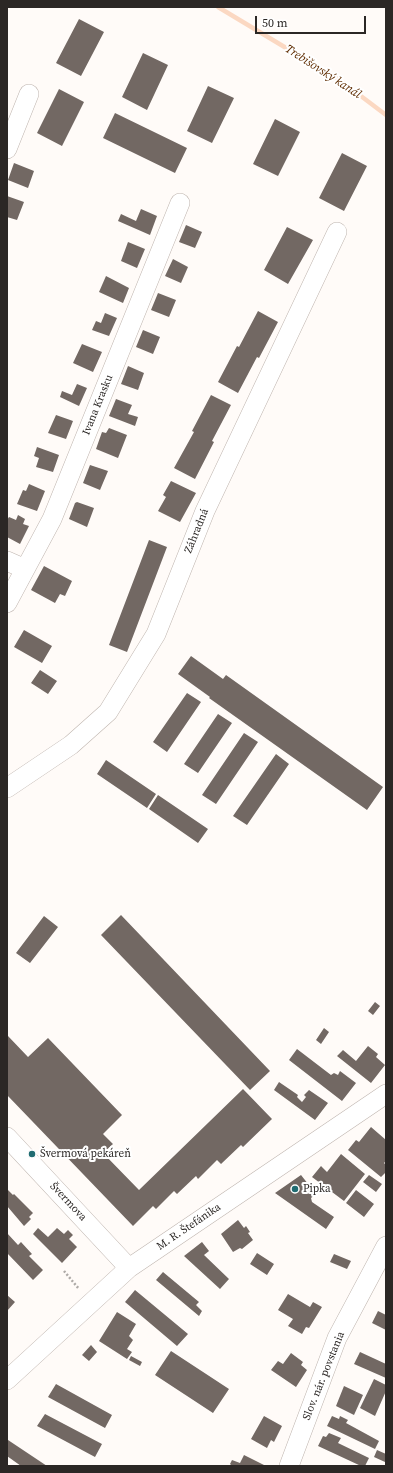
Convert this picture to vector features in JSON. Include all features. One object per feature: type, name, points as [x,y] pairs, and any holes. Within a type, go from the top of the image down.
[{"type":"street","points":[[7,149],[29,94]]},
{"type":"street","name":"Ivana Krasku","points":[[7,603],[52,518],[180,203]]},
{"type":"street","name":"Záhradná","points":[[7,788],[71,745],[108,712],[156,634],[205,511],[338,232]]},
{"type":"street","points":[[7,561],[25,569]]},
{"type":"street","name":"M. R. Štefánika","points":[[7,1380],[130,1268],[386,1094]]},
{"type":"street","name":"Švermova","points":[[7,1137],[130,1268]]},
{"type":"street","name":"Slov. nár. povstania","points":[[289,1466],[337,1338],[386,1246]]},
{"type":"path","points":[[64,1271],[79,1289]]},
{"type":"building","points":[[79,19],[104,32],[81,76],[56,63]]},
{"type":"building","points":[[143,53],[168,65],[147,110],[122,97]]},
{"type":"building","points":[[208,86],[234,98],[212,143],[187,131]]},
{"type":"building","points":[[59,89],[84,102],[62,146],[37,133]]},
{"type":"building","points":[[115,113],[187,148],[175,173],[103,138]]},
{"type":"building","points":[[275,119],[300,132],[278,176],[253,164]]},
{"type":"building","points":[[342,153],[367,166],[344,211],[319,198]]},
{"type":"building","points":[[14,163],[34,171],[28,188],[8,180]]},
{"type":"building","points":[[7,196],[24,202],[17,220],[7,217]]},
{"type":"building","points":[[141,209],[157,216],[150,235],[118,221],[121,214],[136,221]]},
{"type":"building","points":[[186,225],[202,232],[195,248],[179,242]]},
{"type":"building","points":[[287,227],[313,240],[288,284],[264,270]]},
{"type":"building","points":[[128,242],[145,249],[137,268],[121,261]]},
{"type":"building","points":[[173,259],[188,267],[181,283],[165,276]]},
{"type":"building","points":[[106,276],[129,288],[123,303],[99,292]]},
{"type":"building","points":[[158,293],[176,300],[169,317],[151,310]]},
{"type":"building","points":[[258,311],[278,322],[238,393],[218,382]]},
{"type":"building","points":[[105,313],[117,318],[109,336],[92,330],[96,321],[101,323]]},
{"type":"building","points":[[143,330],[160,337],[153,354],[136,347]]},
{"type":"building","points":[[82,344],[102,352],[93,372],[73,363]]},
{"type":"building","points":[[128,366],[144,373],[138,390],[121,384]]},
{"type":"building","points":[[77,384],[87,388],[79,406],[60,397],[62,391],[72,395]]},
{"type":"building","points":[[211,395],[231,405],[212,441],[214,442],[195,479],[174,468],[194,432],[192,431]]},
{"type":"building","points":[[116,399],[132,405],[128,414],[138,417],[135,426],[109,416]]},
{"type":"building","points":[[56,415],[73,421],[66,439],[48,433]]},
{"type":"building","points":[[109,428],[127,435],[118,458],[96,449],[102,432],[106,433]]},
{"type":"building","points":[[37,447],[59,455],[53,472],[36,467],[39,458],[34,456]]},
{"type":"building","points":[[90,465],[108,471],[100,490],[83,483]]},
{"type":"building","points":[[171,481],[196,493],[180,522],[158,511],[166,497],[163,495]]},
{"type":"building","points":[[29,484],[45,491],[37,511],[17,504],[23,490],[26,491]]},
{"type":"building","points":[[77,502],[94,508],[87,527],[69,519],[75,503]]},
{"type":"building","points":[[18,515],[25,519],[23,524],[29,526],[20,544],[7,537],[7,520],[9,517],[16,520]]},
{"type":"building","points":[[149,540],[167,547],[127,652],[109,645]]},
{"type":"building","points":[[44,566],[72,581],[65,596],[60,594],[55,603],[31,590]]},
{"type":"building","points":[[24,630],[52,646],[42,663],[14,647]]},
{"type":"building","points":[[191,656],[223,679],[226,675],[383,787],[367,810],[209,698],[210,697],[178,674]]},
{"type":"building","points":[[40,670],[57,681],[48,694],[31,683]]},
{"type":"building","points":[[187,693],[201,702],[167,752],[153,742]]},
{"type":"building","points":[[218,714],[232,723],[198,773],[184,764]]},
{"type":"building","points":[[244,733],[258,742],[216,804],[202,795]]},
{"type":"building","points":[[276,754],[289,764],[247,825],[233,816]]},
{"type":"building","points":[[106,760],[156,794],[147,808],[97,774]]},
{"type":"building","points":[[158,795],[208,829],[198,843],[149,809]]},
{"type":"building","points":[[121,915],[270,1071],[250,1090],[101,935]]},
{"type":"building","points":[[44,916],[58,927],[30,963],[16,953]]},
{"type":"building","points":[[375,1002],[380,1006],[373,1015],[368,1011]]},
{"type":"building","points":[[324,1028],[329,1032],[321,1044],[316,1040]]},
{"type":"building","points":[[8,1036],[28,1057],[48,1038],[122,1115],[103,1134],[113,1144],[103,1153],[139,1190],[243,1089],[272,1119],[243,1147],[241,1145],[221,1164],[217,1160],[198,1179],[196,1176],[177,1194],[174,1191],[156,1209],[153,1206],[133,1226],[7,1095]]},
{"type":"building","points":[[368,1046],[378,1054],[376,1057],[385,1065],[371,1083],[337,1056],[343,1050],[356,1061]]},
{"type":"building","points":[[297,1049],[331,1075],[334,1073],[338,1075],[340,1071],[356,1083],[342,1101],[289,1060]]},
{"type":"building","points":[[279,1082],[298,1095],[297,1097],[302,1102],[306,1097],[304,1095],[309,1090],[328,1103],[315,1120],[274,1090]]},
{"type":"building","points":[[371,1127],[386,1140],[386,1161],[384,1163],[386,1165],[386,1172],[381,1177],[348,1150],[356,1140],[359,1142]]},
{"type":"building","points":[[341,1154],[365,1174],[344,1201],[312,1177],[321,1166],[327,1172]]},
{"type":"building","points":[[301,1175],[316,1194],[311,1198],[312,1202],[334,1217],[326,1229],[275,1193]]},
{"type":"building","points":[[369,1175],[382,1184],[376,1192],[363,1182]]},
{"type":"building","points":[[7,1189],[33,1213],[29,1217],[31,1219],[24,1226],[7,1206]]},
{"type":"building","points":[[356,1190],[374,1204],[364,1217],[346,1203]]},
{"type":"building","points":[[238,1220],[244,1228],[246,1226],[250,1232],[248,1233],[253,1240],[242,1249],[240,1248],[233,1252],[221,1234]]},
{"type":"building","points":[[38,1228],[48,1237],[57,1228],[64,1234],[68,1230],[73,1235],[69,1239],[77,1247],[62,1263],[33,1234]]},
{"type":"building","points":[[7,1233],[18,1245],[21,1242],[32,1254],[29,1256],[43,1270],[33,1280],[7,1253]]},
{"type":"building","points":[[202,1242],[209,1251],[204,1255],[229,1279],[220,1289],[184,1256]]},
{"type":"building","points":[[257,1253],[274,1264],[267,1275],[250,1264]]},
{"type":"building","points":[[334,1254],[351,1261],[347,1269],[330,1262]]},
{"type":"building","points":[[163,1272],[199,1302],[196,1305],[202,1311],[199,1316],[156,1280]]},
{"type":"building","points":[[135,1290],[188,1334],[177,1346],[125,1302]]},
{"type":"building","points":[[288,1294],[310,1307],[313,1302],[322,1307],[309,1328],[306,1327],[302,1334],[288,1326],[293,1319],[278,1310]]},
{"type":"building","points":[[7,1295],[15,1302],[7,1311]]},
{"type":"building","points":[[378,1311],[386,1315],[386,1330],[372,1323]]},
{"type":"building","points":[[117,1312],[136,1324],[129,1336],[133,1340],[127,1349],[132,1352],[127,1359],[99,1341]]},
{"type":"building","points":[[91,1345],[97,1352],[89,1361],[82,1355]]},
{"type":"building","points":[[171,1351],[229,1389],[213,1413],[155,1375]]},
{"type":"building","points":[[360,1352],[386,1364],[386,1378],[354,1364]]},
{"type":"building","points":[[291,1353],[303,1362],[301,1365],[307,1370],[296,1387],[271,1370],[278,1361],[283,1364]]},
{"type":"building","points":[[131,1356],[142,1362],[140,1366],[129,1360]]},
{"type":"building","points":[[374,1379],[386,1385],[386,1391],[375,1416],[360,1408]]},
{"type":"building","points":[[56,1384],[112,1415],[105,1428],[48,1397]]},
{"type":"building","points":[[344,1386],[363,1395],[354,1415],[336,1406]]},
{"type":"building","points":[[45,1414],[102,1444],[95,1457],[37,1426]]},
{"type":"building","points":[[264,1416],[282,1426],[274,1442],[271,1440],[267,1448],[251,1439]]},
{"type":"building","points":[[332,1416],[339,1419],[340,1416],[348,1420],[346,1423],[379,1441],[375,1449],[327,1426]]},
{"type":"building","points":[[329,1433],[341,1438],[338,1443],[369,1458],[365,1466],[361,1466],[318,1446],[323,1436],[326,1437]]},
{"type":"building","points":[[8,1440],[47,1466],[21,1466],[7,1456]]},
{"type":"building","points":[[377,1450],[386,1454],[385,1462],[374,1457]]},
{"type":"building","points":[[244,1455],[264,1465],[232,1466],[230,1464],[232,1460],[240,1463]]},
{"type":"waterway","name":"Trebišovský kanál","points":[[218,7],[341,81],[386,115]]},
{"type":"place","name":"Švermová pekáreň","points":[[32,1154]]},
{"type":"place","name":"Pipka","points":[[295,1189]]}]
